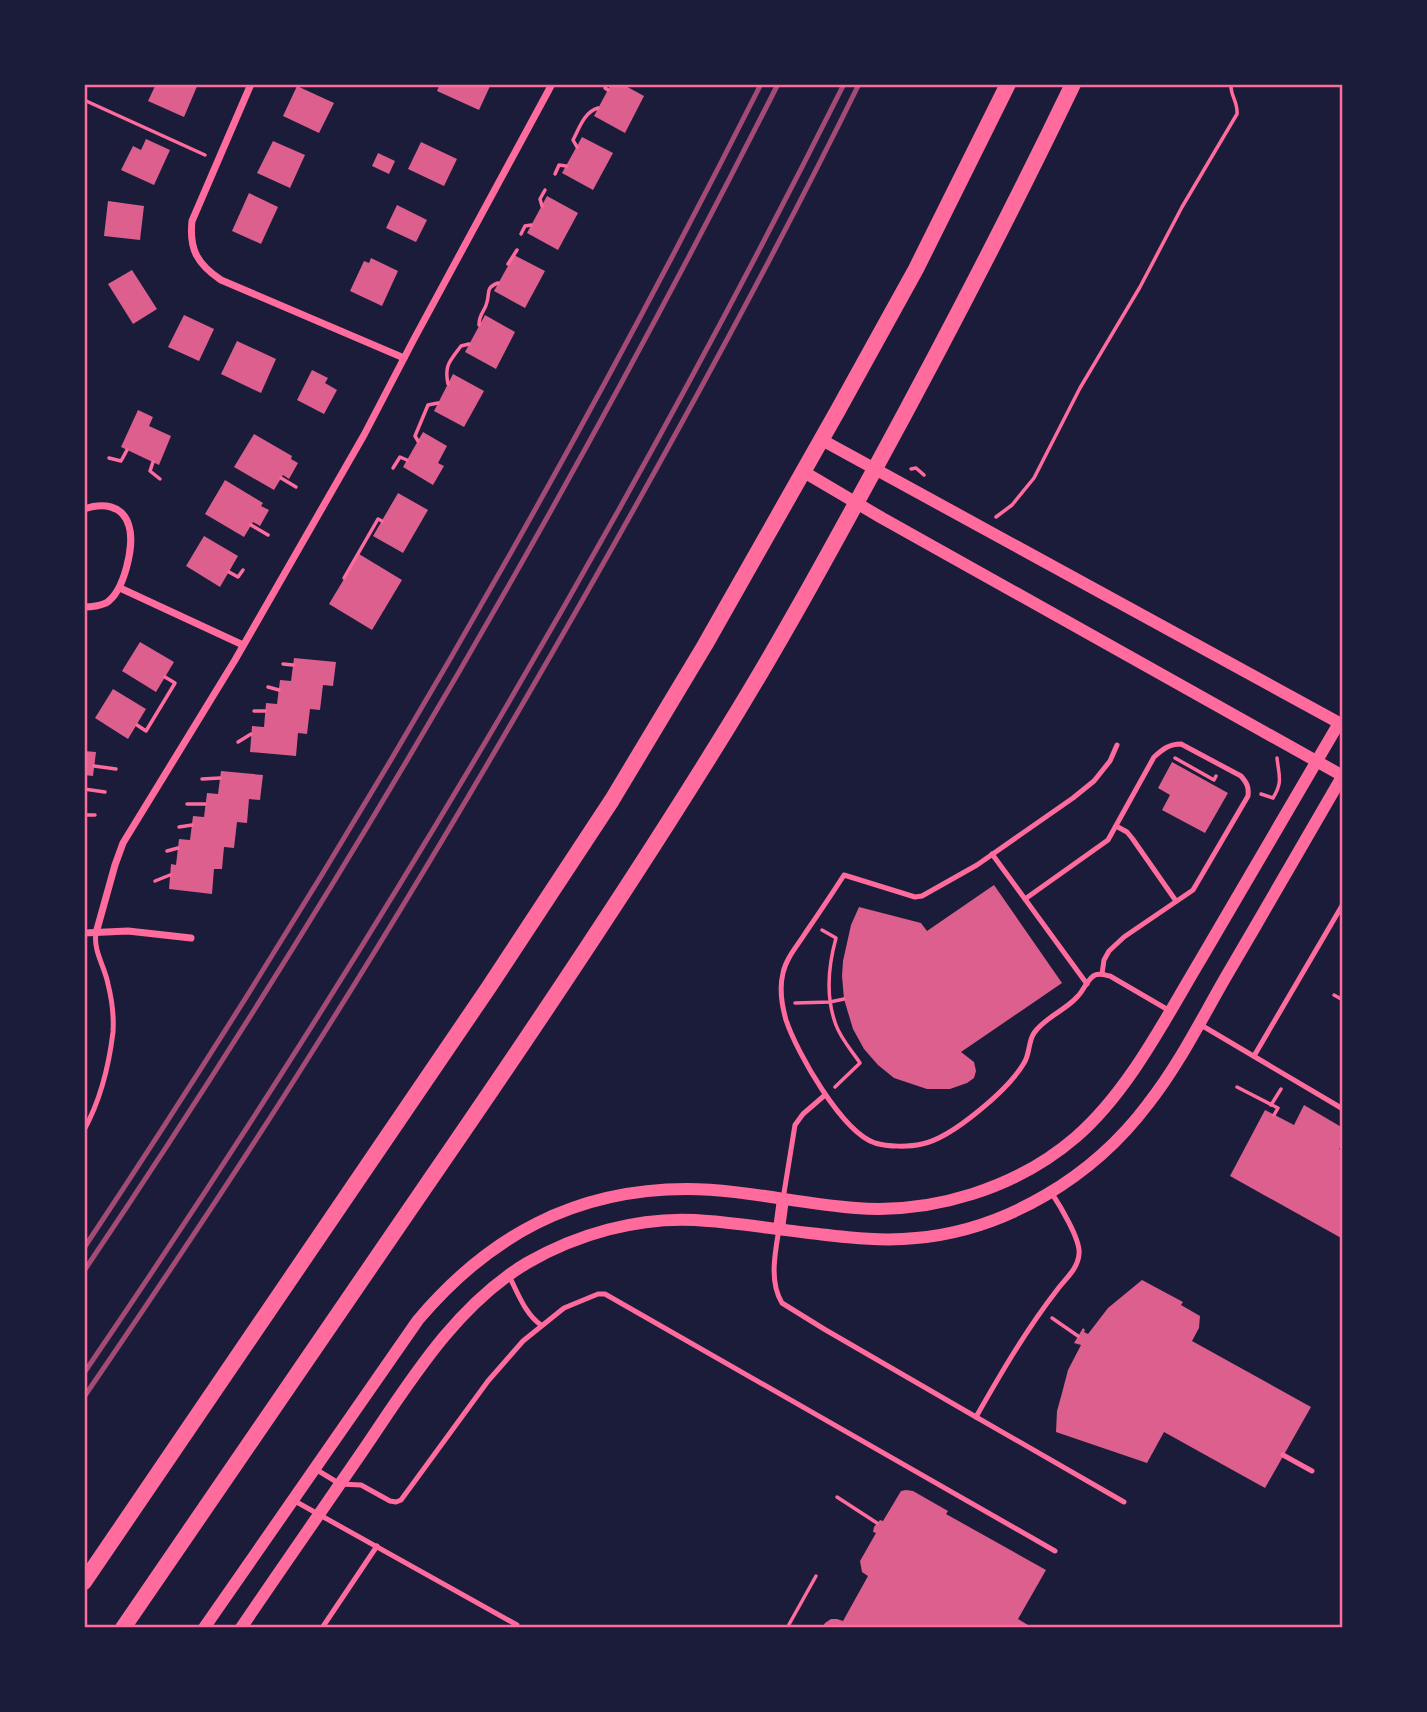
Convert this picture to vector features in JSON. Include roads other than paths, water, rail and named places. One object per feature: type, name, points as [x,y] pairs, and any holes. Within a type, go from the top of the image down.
[{"type":"highway","points":[[84,1582],[537,916],[612,800],[700,655],[822,440],[916,269],[1008,84]]},
{"type":"highway","points":[[123,1628],[320,1343],[617,903],[730,724],[804,598],[965,303],[1073,84]]},
{"type":"street","points":[[251,84],[192,221],[190,235],[200,261],[209,272],[221,280],[404,358]]},
{"type":"street","points":[[96,933],[121,848],[243,645],[364,435],[552,84]]},
{"type":"street","points":[[204,1628],[418,1320],[457,1276],[503,1242],[555,1214],[605,1197],[660,1190],[688,1189],[859,1208],[918,1206],[973,1194],[1003,1182],[1051,1156],[1075,1138],[1097,1117],[1132,1071],[1316,761],[1341,724],[822,440]]},
{"type":"street","points":[[241,1628],[444,1337],[480,1299],[526,1264],[579,1239],[633,1225],[664,1221],[695,1220],[874,1239],[918,1238],[948,1233],[1014,1211],[1051,1192],[1081,1171],[1130,1127],[1166,1080],[1343,776],[804,472]]},
{"type":"street","points":[[84,509],[97,504],[111,506],[123,515],[130,526],[127,565],[120,588],[106,603],[84,607]]},
{"type":"street","points":[[120,588],[243,645]]},
{"type":"street","points":[[84,933],[128,931],[191,938]]},
{"type":"street","points":[[779,1229],[783,1199]]},
{"type":"lane","points":[[1025,899],[1108,840],[1154,757],[1165,748],[1181,744],[1236,772],[1247,782],[1248,796],[1193,890],[1124,937],[1109,951],[1104,960],[1102,974]]},
{"type":"lane","points":[[1117,745],[1110,761],[1094,781],[1073,798],[976,866],[922,896],[915,897],[844,875],[790,957],[783,972],[782,1004],[795,1040],[825,1095],[849,1125],[875,1143],[908,1146],[936,1140],[955,1129],[993,1098],[1024,1064],[1033,1034],[1044,1022],[1077,998],[1095,975],[1110,976],[1170,1011]]},
{"type":"lane","points":[[1115,826],[1132,838],[1176,901]]},
{"type":"lane","points":[[992,855],[1087,984]]},
{"type":"lane","points":[[1254,1056],[1343,904]]},
{"type":"lane","points":[[84,1130],[94,1112],[113,1032],[112,1004],[106,973],[94,941],[96,933]]},
{"type":"lane","points":[[1199,1024],[1343,1109]]},
{"type":"lane","points":[[783,1199],[795,1125],[803,1114],[825,1095]]},
{"type":"lane","points":[[976,1417],[1013,1353],[1075,1268],[1079,1256],[1079,1247],[1051,1192]]},
{"type":"lane","points":[[779,1229],[774,1282],[782,1303],[1124,1502]]},
{"type":"lane","points":[[509,1276],[528,1311],[541,1325]]},
{"type":"lane","points":[[314,1468],[340,1484],[361,1485],[390,1501],[401,1500],[488,1381],[523,1341],[564,1308],[598,1294],[605,1294],[1055,1551]]},
{"type":"lane","points":[[1283,1455],[1312,1471]]},
{"type":"lane","points":[[293,1500],[517,1625],[516,1628]]},
{"type":"lane","points":[[322,1628],[377,1546]]},
{"type":"railway","points":[[84,1248],[266,965],[440,676],[605,382],[761,84]]},
{"type":"railway","points":[[84,1271],[271,983],[449,688],[618,389],[778,84]]},
{"type":"railway","points":[[84,1373],[290,1060],[486,741],[671,416],[844,84]]},
{"type":"railway","points":[[84,1397],[284,1095],[385,935],[492,757],[697,395],[764,271],[859,84]]}]
